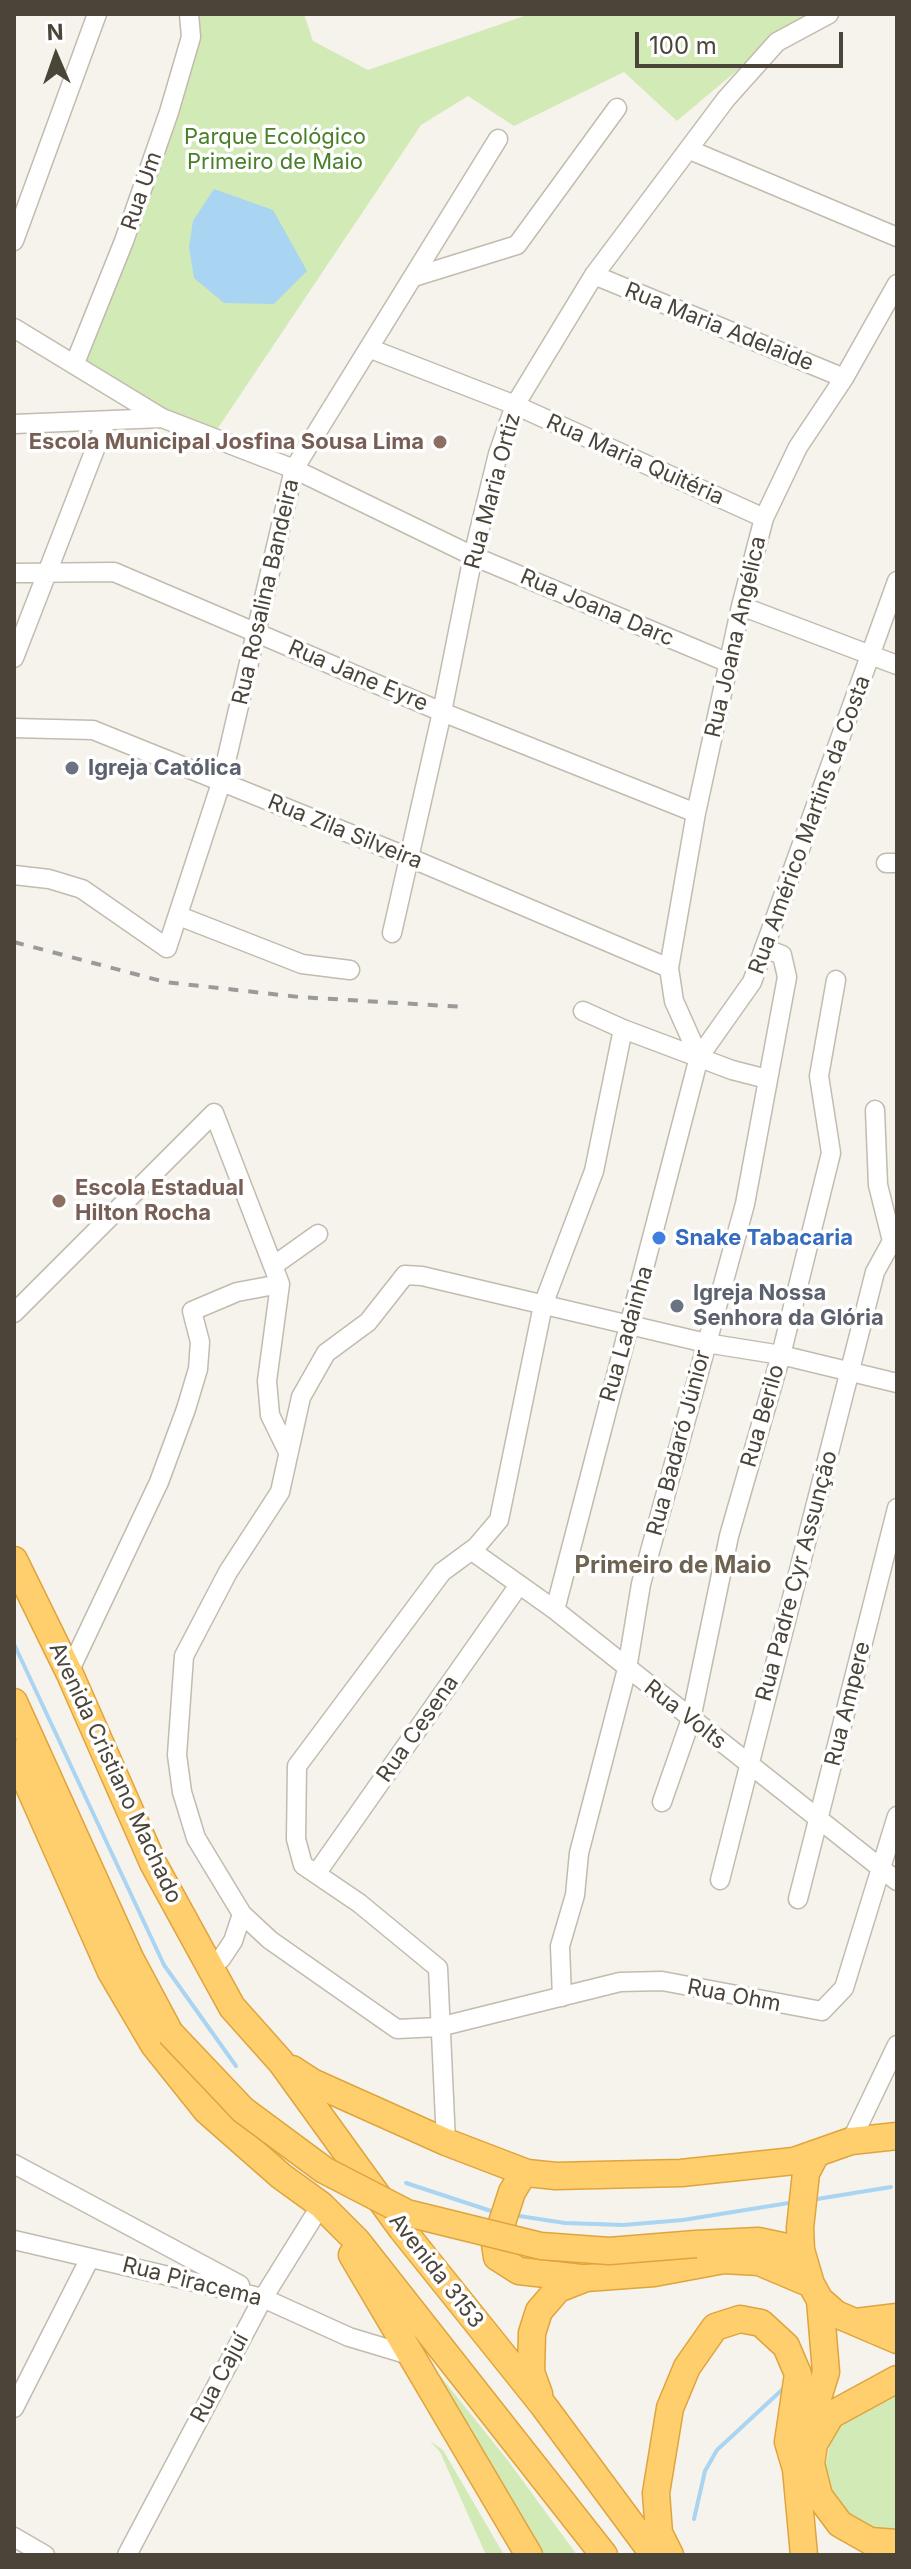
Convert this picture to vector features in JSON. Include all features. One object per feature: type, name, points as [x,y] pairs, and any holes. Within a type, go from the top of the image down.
[{"type":"highway","name":"Avenida Cristiano Machado","points":[[14,1560],[69,1672],[153,1863],[216,1975]]},
{"type":"highway","points":[[14,1702],[123,1944],[170,2033],[243,2110],[324,2170],[407,2213],[541,2246],[609,2251],[801,2239]]},
{"type":"highway","points":[[14,1753],[111,1972],[154,2045],[206,2110],[281,2176],[327,2210],[409,2355],[529,2555]]},
{"type":"highway","name":"Avenida 3153","points":[[216,1975],[232,2007],[281,2062],[401,2228],[543,2405],[654,2555]]},
{"type":"highway","points":[[281,2062],[312,2082],[446,2142],[524,2172],[556,2176],[681,2173],[794,2161],[851,2141],[897,2136]]},
{"type":"highway","points":[[796,2469],[826,2372],[816,2292],[801,2239],[805,2184],[816,2154]]},
{"type":"highway","points":[[524,2172],[510,2199],[495,2244],[497,2257],[509,2268],[586,2278],[654,2273],[724,2260],[759,2262],[816,2292],[852,2322],[897,2340]]},
{"type":"highway","name":"Avenida 3153","points":[[327,2210],[457,2366],[604,2555]]},
{"type":"highway","points":[[543,2405],[531,2372],[532,2333],[539,2311],[558,2289],[586,2278]]},
{"type":"highway","points":[[852,2322],[897,2317]]},
{"type":"highway","points":[[670,2555],[657,2518],[656,2493],[667,2424],[687,2367],[715,2327],[725,2322],[751,2321],[772,2331],[786,2346],[798,2374],[788,2442],[796,2469],[804,2555]]},
{"type":"highway","points":[[897,2379],[831,2415],[814,2444],[811,2464],[819,2496],[840,2524],[870,2541],[897,2543]]},
{"type":"street","points":[[14,241],[97,14]]},
{"type":"street","name":"Rua Um","points":[[75,363],[124,241],[169,112],[191,37],[189,14]]},
{"type":"street","name":"Rua Maria Ortiz","points":[[392,933],[442,712],[473,556],[498,454],[515,405],[594,275],[726,99],[777,42],[829,14]]},
{"type":"street","points":[[414,277],[517,245],[617,108]]},
{"type":"street","name":"Rua Rosalina Bandeira","points":[[14,875],[82,889],[167,948],[221,783],[294,469],[498,139]]},
{"type":"street","points":[[690,150],[897,237]]},
{"type":"street","name":"Rua Maria Adelaide","points":[[594,275],[844,378]]},
{"type":"street","name":"Rua Joana Angélica","points":[[699,1057],[670,986],[669,968],[696,813],[741,606],[764,518],[798,447],[844,378],[897,284]]},
{"type":"street","points":[[14,328],[162,418]]},
{"type":"street","name":"Rua Maria Quitéria","points":[[371,349],[515,405],[764,518]]},
{"type":"street","name":"Rua Joana Darc","points":[[14,424],[162,418],[294,469],[473,556],[729,663]]},
{"type":"street","points":[[14,658],[106,421]]},
{"type":"street","name":"Rua Jane Eyre","points":[[14,573],[114,572],[442,712],[696,813]]},
{"type":"street","name":"Rua Américo Martins da Costa","points":[[699,1057],[752,982],[897,581]]},
{"type":"street","points":[[741,606],[897,665]]},
{"type":"street","name":"Rua Zila Silveira","points":[[14,728],[93,730],[408,857],[669,968]]},
{"type":"street","points":[[179,916],[302,964],[350,970]]},
{"type":"street","name":"Rua Badaró Júnior","points":[[562,1997],[560,1946],[575,1895],[579,1853],[627,1669],[641,1584],[745,1204],[787,969],[782,955],[764,948]]},
{"type":"street","name":"Rua Berilo","points":[[662,1802],[691,1719],[729,1536],[781,1355],[831,1153],[819,1076],[836,980]]},
{"type":"street","points":[[583,1011],[623,1029],[767,1079]]},
{"type":"street","points":[[682,1021],[693,1027],[719,1028]]},
{"type":"street","points":[[446,2142],[438,1968],[359,1903],[310,1869],[296,1839],[297,1766],[442,1572],[472,1551],[499,1520],[543,1305],[594,1171],[623,1029]]},
{"type":"street","name":"Rua Ladainha","points":[[555,1610],[699,1057]]},
{"type":"street","name":"Rua Padre Cyr Assunção","points":[[720,1880],[875,1272],[892,1241],[878,1185],[875,1110]]},
{"type":"street","points":[[14,1313],[214,1113],[277,1275],[267,1381],[270,1415],[288,1452]]},
{"type":"street","points":[[69,1672],[159,1482],[186,1409],[198,1369],[200,1342],[192,1311],[277,1275],[318,1234]]},
{"type":"street","name":"Rua Ohm","points":[[543,1305],[422,1276],[405,1275],[368,1322],[326,1353],[301,1397],[280,1492],[228,1572],[184,1656],[177,1755],[182,1792],[196,1838],[242,1914],[270,1940],[397,2029],[439,2027],[620,1982],[662,1981],[822,2011],[844,1988],[890,1875],[897,1816]]},
{"type":"street","points":[[543,1305],[897,1383]]},
{"type":"street","name":"Rua Ampere","points":[[798,1899],[897,1508]]},
{"type":"street","name":"Rua Volts","points":[[472,1551],[555,1610],[890,1875]]},
{"type":"street","name":"Rua Cesena","points":[[310,1869],[519,1585]]},
{"type":"street","points":[[216,1975],[242,1914]]},
{"type":"street","points":[[851,2141],[897,2045]]},
{"type":"street","points":[[14,2164],[263,2298]]},
{"type":"street","name":"Rua Cajuí","points":[[127,2555],[263,2298],[327,2210]]},
{"type":"street","name":"Rua Piracema","points":[[14,2240],[263,2298],[349,2337],[409,2355]]},
{"type":"street","points":[[14,2408],[90,2258]]},
{"type":"street","points":[[16,2543],[45,2555]]},
{"type":"green space","name":"Parque Ecológico Primeiro de Maio","points":[[194,14],[304,14],[313,41],[368,70],[530,14],[817,14],[792,24],[677,121],[624,72],[514,126],[468,96],[421,125],[216,431],[163,409],[81,358]]},
{"type":"green space","points":[[430,2363],[509,2462],[577,2555],[543,2555],[490,2474]]},
{"type":"green space","points":[[897,2389],[897,2528],[880,2531],[853,2521],[832,2496],[825,2469],[830,2444],[846,2415]]},
{"type":"green space","points":[[430,2441],[443,2450],[504,2555],[486,2555],[440,2452]]},
{"type":"water","points":[[214,189],[273,210],[307,271],[274,304],[224,303],[194,278],[189,247],[193,221]]},
{"type":"waterway","points":[[14,1644],[164,1965],[236,2066]]},
{"type":"waterway","points":[[406,2183],[491,2211]]},
{"type":"waterway","points":[[811,2200],[891,2187]]},
{"type":"waterway","points":[[519,2216],[565,2223],[623,2225],[683,2220],[795,2202]]},
{"type":"waterway","points":[[694,2519],[705,2471],[717,2450],[785,2387]]},
{"type":"railway","points":[[14,942],[165,982],[299,997],[464,1007]]},
{"type":"place","name":"Escola Municipal Josfina Sousa Lima","points":[[440,442]]},
{"type":"place","name":"Igreja Católica","points":[[72,768]]},
{"type":"place","name":"Escola Estadual Hilton Rocha","points":[[59,1201]]},
{"type":"place","name":"Snake Tabacaria","points":[[659,1238]]},
{"type":"place","name":"Igreja Nossa Senhora da Glória","points":[[677,1306]]},
{"type":"district","name":"Primeiro de Maio","points":[[673,1566]]}]
